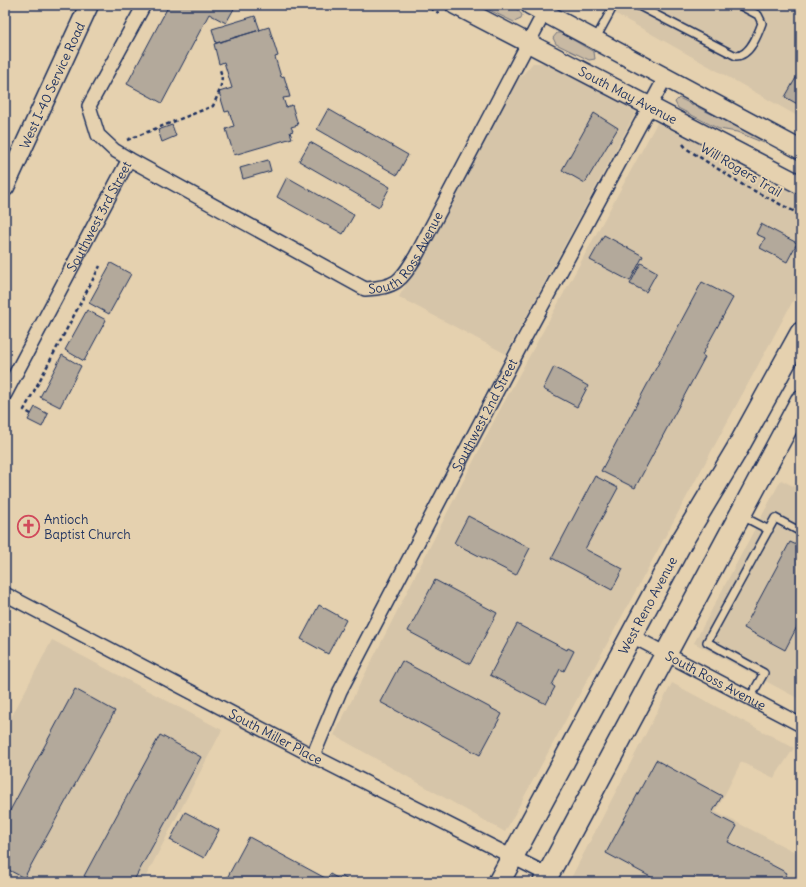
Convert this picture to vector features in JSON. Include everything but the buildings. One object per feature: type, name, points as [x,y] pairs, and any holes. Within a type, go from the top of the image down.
[{"type":"main road","name":"West I-40 Service Road","points":[[5,187],[89,5]]},
{"type":"main road","name":"South May Avenue","points":[[455,5],[801,186]]},
{"type":"main road","points":[[537,9],[801,150]]},
{"type":"main road","name":"West Reno Avenue","points":[[500,882],[630,635],[682,541],[736,451],[801,333]]},
{"type":"main road","points":[[546,879],[801,401]]},
{"type":"street","name":"Southwest 3rd Street","points":[[5,394],[129,159],[114,150],[98,135],[89,106],[144,5]]},
{"type":"street","name":"South Ross Avenue","points":[[129,159],[365,289],[386,288],[403,277],[416,256],[528,42],[537,9]]},
{"type":"street","name":"Southwest 2nd Street","points":[[313,756],[340,691],[527,334],[665,78]]},
{"type":"street","name":"South Miller Place","points":[[5,594],[313,756],[484,844],[513,856],[546,879]]},
{"type":"street","name":"South Ross Avenue","points":[[630,635],[801,725]]},
{"type":"lane","points":[[595,40],[614,5]]},
{"type":"lane","points":[[637,5],[736,56],[740,56],[748,51],[762,23],[758,15],[739,5]]},
{"type":"lane","points":[[740,515],[769,530]]},
{"type":"lane","points":[[750,698],[764,673],[707,642],[775,518],[801,532]]},
{"type":"path","points":[[114,150],[121,142],[213,106],[222,84],[223,75],[219,68]]},
{"type":"path","name":"Will Rogers Trail","points":[[679,139],[687,149],[743,185],[801,215]]},
{"type":"path","points":[[31,414],[24,410],[100,266]]},
{"type":"shaded area","points":[[496,4],[508,6],[518,11],[522,15],[521,19],[514,22],[479,5]]},
{"type":"shaded area","points":[[600,5],[801,5],[801,118]]},
{"type":"shaded area","points":[[557,33],[561,33],[594,52],[595,59],[589,60],[556,44],[553,38]]},
{"type":"shaded area","points":[[533,63],[549,63],[636,112],[506,354],[399,297],[518,80]]},
{"type":"shaded area","points":[[679,98],[764,140],[764,143],[737,132],[719,129],[678,108],[675,102]]},
{"type":"shaded area","points":[[658,121],[801,196],[801,286],[505,832],[334,735],[496,417]]},
{"type":"shaded area","points":[[781,480],[801,490],[801,700],[694,643]]},
{"type":"shaded area","points":[[52,640],[222,730],[143,882],[5,882],[5,729]]},
{"type":"shaded area","points":[[672,683],[794,748],[774,778],[741,762],[716,812],[801,855],[801,882],[569,882]]},
{"type":"place","name":"Antioch Baptist Church","points":[[29,526]]}]
